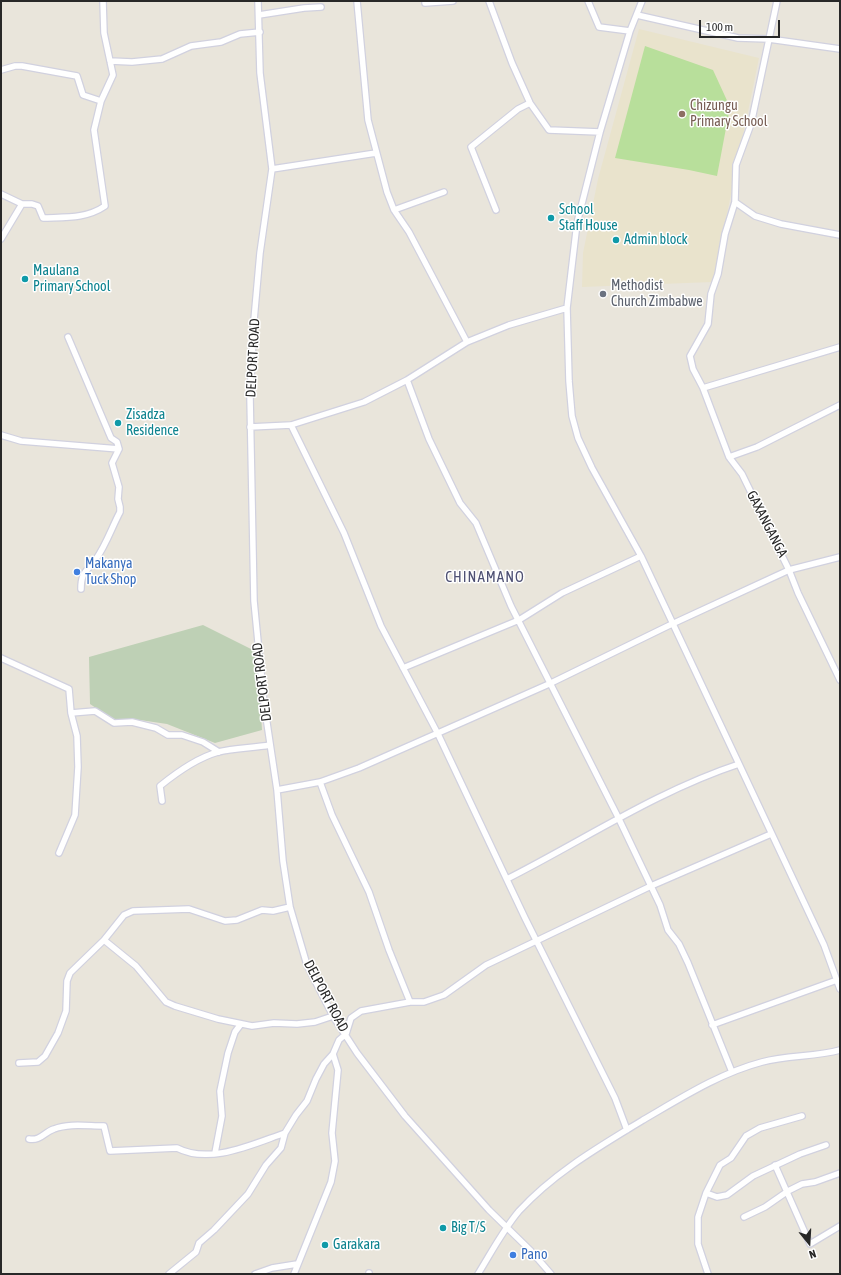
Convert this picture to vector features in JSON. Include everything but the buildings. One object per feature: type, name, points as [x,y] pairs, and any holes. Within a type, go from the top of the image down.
[{"type":"street","points":[[1,194],[22,204],[32,204],[38,206],[43,218],[82,216],[98,211],[105,206],[94,130],[101,101],[113,75],[104,33],[103,1]]},
{"type":"street","name":"DELPORT ROAD","points":[[258,1],[260,73],[272,169],[260,253],[254,320],[250,427],[254,601],[264,703],[277,790],[283,861],[290,907],[307,965],[333,1016],[387,1095],[489,1210],[531,1251],[551,1274]]},
{"type":"street","points":[[357,1],[368,120],[376,153],[394,210],[409,232],[467,342]]},
{"type":"street","points":[[425,3],[453,1]]},
{"type":"street","points":[[491,1],[512,63],[530,103],[549,130],[600,132]]},
{"type":"street","points":[[588,1],[599,27],[630,31]]},
{"type":"street","points":[[642,1],[630,31],[600,132],[577,223],[567,308],[568,381],[572,416],[578,438],[592,468],[641,556],[824,945],[840,989]]},
{"type":"street","points":[[777,1],[751,124],[736,165],[735,202],[755,216],[774,222],[840,235]]},
{"type":"street","points":[[259,15],[321,7]]},
{"type":"street","points":[[637,15],[738,38],[769,39],[840,49]]},
{"type":"street","points":[[110,61],[132,62],[162,59],[191,46],[221,42],[240,34],[260,32]]},
{"type":"street","points":[[1,70],[15,66],[22,66],[77,76],[84,95],[101,101]]},
{"type":"street","points":[[496,210],[471,147],[518,109],[530,103]]},
{"type":"street","points":[[272,169],[376,153]]},
{"type":"street","points":[[394,210],[444,192]]},
{"type":"street","name":"GAXANGANGA","points":[[735,202],[725,234],[718,274],[711,294],[708,324],[690,356],[693,369],[703,388],[729,457],[742,474],[789,570],[798,593],[838,669],[840,680]]},
{"type":"street","points":[[1,239],[22,204]]},
{"type":"street","points":[[250,427],[291,425],[364,402],[407,380],[467,342],[509,325],[567,308]]},
{"type":"street","points":[[68,337],[111,438],[116,442],[119,449],[112,463],[119,487],[118,499],[120,512],[95,560],[87,568],[81,580],[81,589]]},
{"type":"street","points":[[703,388],[840,347]]},
{"type":"street","points":[[407,380],[429,439],[460,503],[476,523],[511,606],[549,684],[618,817],[660,905],[666,926],[679,944],[688,963],[732,1072]]},
{"type":"street","points":[[729,457],[757,447],[840,404]]},
{"type":"street","points":[[291,425],[344,533],[376,615],[438,734],[536,941],[615,1098],[627,1130]]},
{"type":"street","points":[[1,435],[21,441],[119,449]]},
{"type":"street","points":[[403,668],[519,620],[562,593],[641,556]]},
{"type":"street","points":[[277,790],[320,782],[359,768],[549,684],[672,624],[789,570],[840,557]]},
{"type":"street","points":[[1,658],[69,689],[71,713],[77,736],[78,767],[75,815],[60,853]]},
{"type":"street","points":[[71,713],[95,710],[114,723],[132,722],[156,728],[168,735],[182,735],[203,742],[219,752]]},
{"type":"street","points":[[162,801],[160,786],[173,776],[205,757],[219,752],[270,745]]},
{"type":"street","points":[[507,879],[618,817],[714,772],[739,764]]},
{"type":"street","points":[[320,782],[332,815],[369,892],[389,950],[410,1002]]},
{"type":"street","points":[[169,1274],[196,1252],[199,1243],[214,1230],[248,1194],[266,1165],[281,1148],[285,1133],[296,1115],[307,1102],[316,1079],[333,1054],[339,1040],[346,1034],[351,1018],[355,1014],[361,1011],[410,1002],[424,1002],[444,995],[486,965],[651,886],[771,834]]},
{"type":"street","points":[[19,1063],[38,1062],[45,1056],[58,1033],[66,1011],[67,981],[70,973],[104,940],[124,915],[133,911],[189,909],[225,921],[237,920],[262,910],[273,911],[290,907]]},
{"type":"street","points":[[104,940],[136,966],[166,1002],[218,1019],[252,1026],[274,1023],[297,1024],[315,1022],[333,1016]]},
{"type":"street","points":[[712,1025],[837,980]]},
{"type":"street","points":[[215,1154],[222,1116],[220,1092],[228,1053],[235,1032],[241,1024]]},
{"type":"street","points":[[478,1274],[507,1227],[537,1194],[576,1161],[680,1098],[732,1072],[764,1061],[821,1055],[840,1050]]},
{"type":"street","points":[[294,1274],[331,1182],[335,1160],[332,1133],[338,1070],[333,1054]]},
{"type":"street","points":[[708,1274],[698,1244],[698,1217],[706,1193],[720,1165],[731,1158],[746,1136],[760,1128],[802,1116]]},
{"type":"street","points":[[29,1139],[38,1139],[55,1128],[78,1125],[104,1126],[110,1151],[178,1148],[187,1153],[215,1154],[241,1149],[285,1133]]},
{"type":"street","points":[[706,1193],[717,1197],[727,1195],[753,1176],[775,1165],[826,1145]]},
{"type":"street","points":[[775,1165],[788,1190],[810,1244],[840,1226]]},
{"type":"street","points":[[744,1217],[765,1207],[788,1190],[802,1184],[815,1182],[840,1173]]},
{"type":"street","points":[[255,1274],[272,1268],[297,1264]]},
{"type":"shaded area","name":"Chizungu Primary School","points":[[639,29],[759,58],[713,282],[582,287],[583,253],[598,179]]},
{"type":"green space","points":[[645,46],[713,70],[730,107],[717,176],[615,158]]},
{"type":"green space","points":[[203,625],[257,652],[262,730],[215,743],[167,724],[140,720],[114,720],[90,704],[89,657]]},
{"type":"place","name":"Chizungu Primary School","points":[[682,114]]},
{"type":"place","name":"School Staff House","points":[[551,218]]},
{"type":"place","name":"Admin block","points":[[616,240]]},
{"type":"place","name":"Maulana Primary School","points":[[25,279]]},
{"type":"place","name":"Methodist Church Zimbabwe","points":[[603,294]]},
{"type":"place","name":"Zisadza Residence","points":[[118,423]]},
{"type":"place","name":"Makanya Tuck Shop","points":[[77,572]]},
{"type":"place","name":"Big T/S","points":[[443,1228]]},
{"type":"place","name":"Garakara","points":[[325,1245]]},
{"type":"place","name":"Pano","points":[[513,1255]]},
{"type":"district","name":"CHINAMANO","points":[[485,577]]}]
